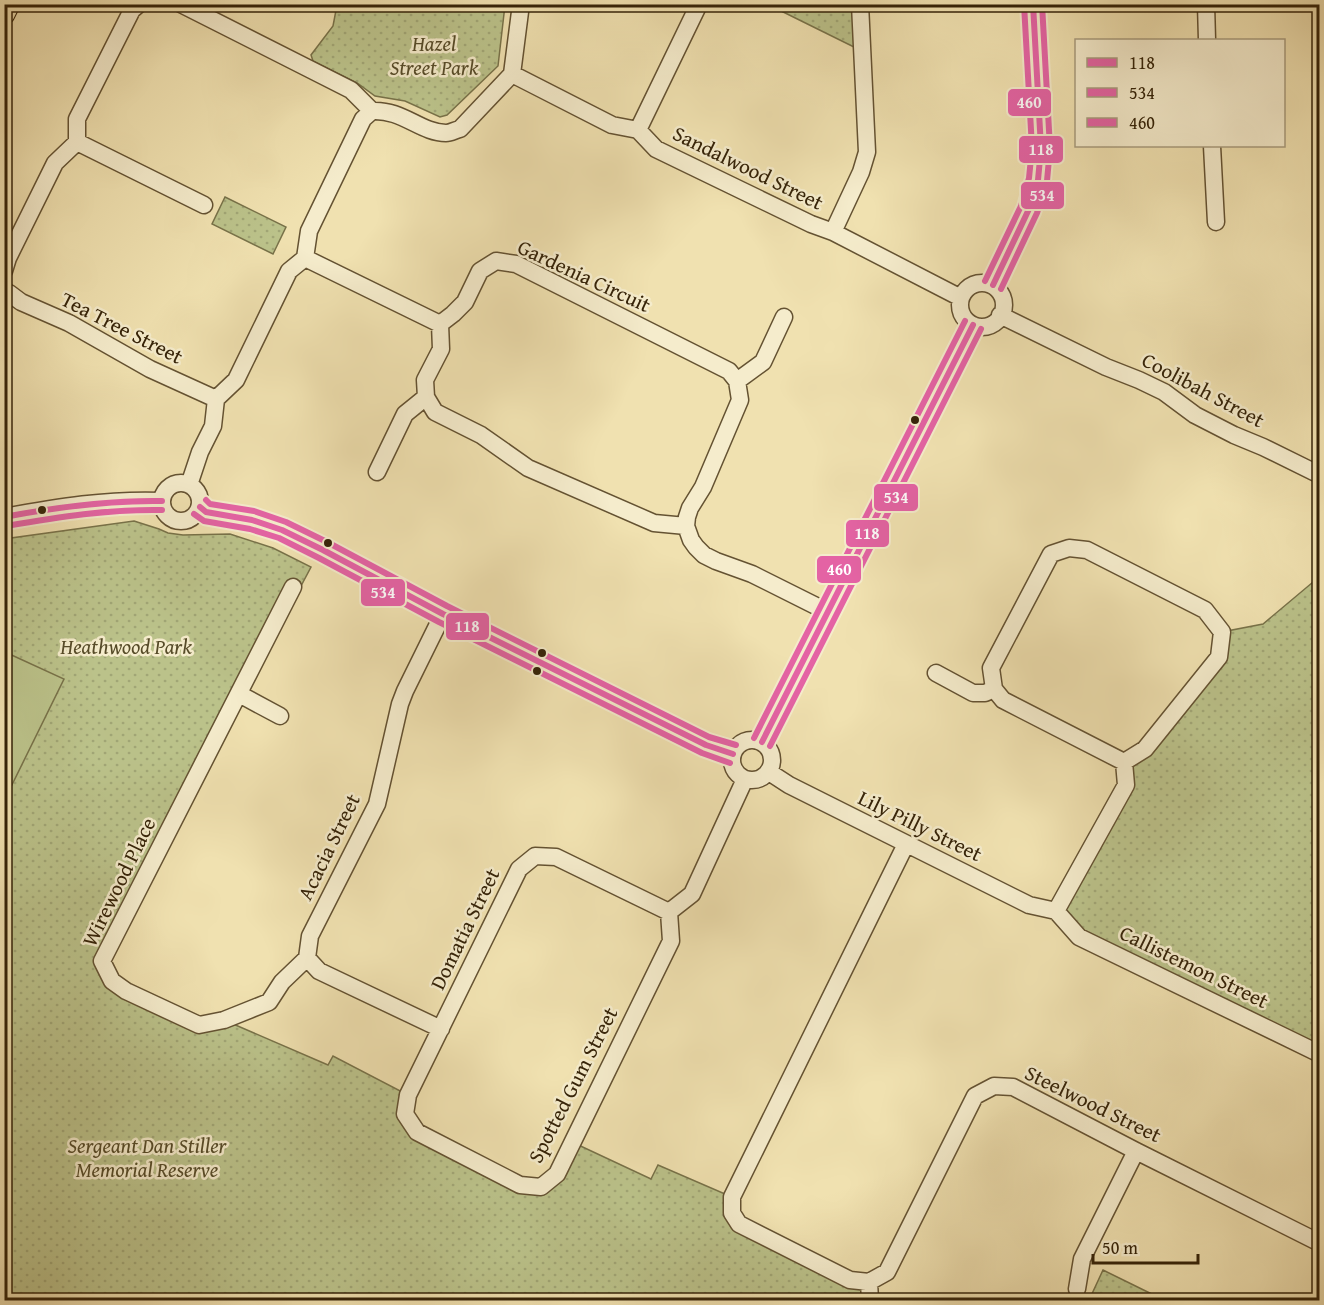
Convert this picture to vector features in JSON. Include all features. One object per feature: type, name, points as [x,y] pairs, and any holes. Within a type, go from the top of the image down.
[{"type":"main road","points":[[4,14],[9,4]]},
{"type":"street","points":[[4,271],[8,258],[55,163],[77,142],[77,119],[132,10],[139,4]]},
{"type":"street","points":[[181,4],[351,90],[372,111]]},
{"type":"street","points":[[189,485],[200,452],[213,426],[216,399],[236,380],[289,271],[305,258],[309,231],[363,119],[372,111],[384,111],[436,132],[448,133],[460,129],[512,74],[521,4]]},
{"type":"street","points":[[512,74],[612,125],[638,130],[699,4]]},
{"type":"street","points":[[833,232],[861,172],[867,152],[860,4]]},
{"type":"street","points":[[993,285],[1029,209],[1038,180],[1041,148],[1033,4]]},
{"type":"street","points":[[1206,4],[1207,39]]},
{"type":"street","name":"Sandalwood Street","points":[[638,130],[656,149],[811,224],[833,232],[961,298]]},
{"type":"street","points":[[77,142],[204,205]]},
{"type":"street","points":[[1212,147],[1216,222]]},
{"type":"street","points":[[305,258],[440,324],[441,349],[426,380],[426,397],[435,412],[481,435],[528,468],[654,523],[686,526]]},
{"type":"street","name":"Gardenia Circuit","points":[[440,324],[465,302],[480,271],[496,261],[516,264],[729,371],[737,381]]},
{"type":"street","points":[[982,283],[993,285],[1003,298],[1003,310],[991,325],[984,327],[973,325],[963,316],[960,309],[961,298],[972,285],[982,283]]},
{"type":"street","name":"Tea Tree Street","points":[[6,289],[21,302],[69,323],[150,369],[216,399]]},
{"type":"street","name":"Coolibah Street","points":[[1000,315],[1106,367],[1164,392],[1195,415],[1320,475]]},
{"type":"street","points":[[784,317],[763,362],[737,381],[740,400],[703,487],[690,508],[686,526],[691,540],[704,555],[752,574],[828,612]]},
{"type":"street","points":[[762,742],[973,325]]},
{"type":"street","points":[[377,471],[405,414],[426,397]]},
{"type":"street","points":[[177,483],[189,485],[195,489],[200,500],[200,507],[191,518],[178,521],[164,510],[162,501],[166,490],[177,483]]},
{"type":"street","points":[[4,517],[75,504],[162,501]]},
{"type":"street","points":[[200,507],[206,512],[252,520],[282,530],[443,614],[706,745],[733,754]]},
{"type":"street","points":[[1069,548],[1088,550],[1205,610],[1222,632],[1219,657],[1145,749],[1124,762],[1003,700],[994,689],[991,668],[1051,554],[1069,548]]},
{"type":"street","name":"Wirewood Place","points":[[292,587],[102,961],[112,981],[126,991],[199,1025],[224,1020],[269,1002],[282,982],[307,958]]},
{"type":"street","name":"Acacia Street","points":[[307,958],[310,936],[377,804],[400,704],[443,614]]},
{"type":"street","points":[[936,673],[973,693],[985,693],[994,689]]},
{"type":"street","points":[[239,694],[280,716]]},
{"type":"street","points":[[755,740],[762,742],[770,750],[772,765],[769,772],[759,779],[745,779],[734,769],[733,754],[741,743],[755,740]]},
{"type":"street","points":[[1056,911],[1126,785],[1124,762]]},
{"type":"street","name":"Lily Pilly Street","points":[[769,772],[789,785],[1029,905],[1056,911]]},
{"type":"street","points":[[669,912],[692,894],[745,779]]},
{"type":"street","points":[[870,1300],[869,1282],[850,1280],[739,1224],[732,1213],[732,1197],[906,844]]},
{"type":"street","name":"Domatia Street","points":[[441,1029],[519,869],[535,856],[556,857],[669,912]]},
{"type":"street","name":"Callistemon Street","points":[[1056,911],[1079,937],[1320,1054]]},
{"type":"street","name":"Spotted Gum Street","points":[[441,1029],[408,1095],[405,1114],[417,1132],[520,1185],[541,1186],[556,1174],[670,941],[669,912]]},
{"type":"street","points":[[307,958],[319,971],[441,1029]]},
{"type":"street","name":"Steelwood Street","points":[[869,1282],[887,1272],[975,1096],[994,1086],[1013,1087],[1320,1243]]},
{"type":"street","points":[[1077,1289],[1082,1259],[1136,1151]]},
{"type":"green space","name":"Hazel Street Park","points":[[337,5],[505,5],[498,66],[447,115],[440,117],[405,101],[375,96],[357,83],[313,61],[311,55],[333,26]]},
{"type":"green space","points":[[769,5],[860,5],[862,51]]},
{"type":"green space","points":[[225,197],[286,227],[273,254],[212,224]]},
{"type":"green space","name":"Sergeant Dan Stiller Memorial Reserve","points":[[134,521],[168,533],[230,534],[273,548],[311,567],[110,947],[112,981],[199,1025],[224,1020],[328,1065],[333,1056],[408,1095],[417,1132],[541,1186],[572,1142],[651,1179],[658,1165],[732,1197],[732,1213],[869,1282],[870,1300],[5,1300],[4,539]]},
{"type":"green space","points":[[1319,577],[1319,1054],[1079,937],[1056,911],[1126,785],[1124,762],[1219,657],[1222,632],[1263,624]]},
{"type":"green space","points":[[5,652],[64,679],[5,799]]},
{"type":"green space","points":[[1103,1270],[1164,1300],[1071,1300],[1090,1298]]},
{"type":"transit line","name":"460","points":[[985,281],[1021,206],[1029,178],[1032,148],[1024,4]]},
{"type":"transit line","name":"118","points":[[993,285],[1029,209],[1038,180],[1041,148],[1033,4]]},
{"type":"transit line","name":"534","points":[[1001,289],[1037,213],[1047,181],[1050,148],[1042,4]]},
{"type":"transit line","name":"460","points":[[754,738],[965,321]]},
{"type":"transit line","name":"118","points":[[762,742],[973,325]]},
{"type":"transit line","name":"534","points":[[770,746],[981,329]]},
{"type":"transit line","name":"460","points":[[206,500],[210,504],[254,511],[286,522],[447,606],[709,737],[736,745]]},
{"type":"transit line","name":"118","points":[[4,517],[83,505],[162,501]]},
{"type":"transit line","name":"118","points":[[200,507],[206,512],[252,520],[282,530],[443,614],[706,745],[733,754]]},
{"type":"transit line","name":"534","points":[[6,526],[103,512],[162,510]]},
{"type":"transit line","name":"534","points":[[194,514],[204,521],[250,529],[279,538],[439,622],[702,753],[730,763]]},
{"type":"park label","name":"Heathwood Park","points":[[126,647]]}]
